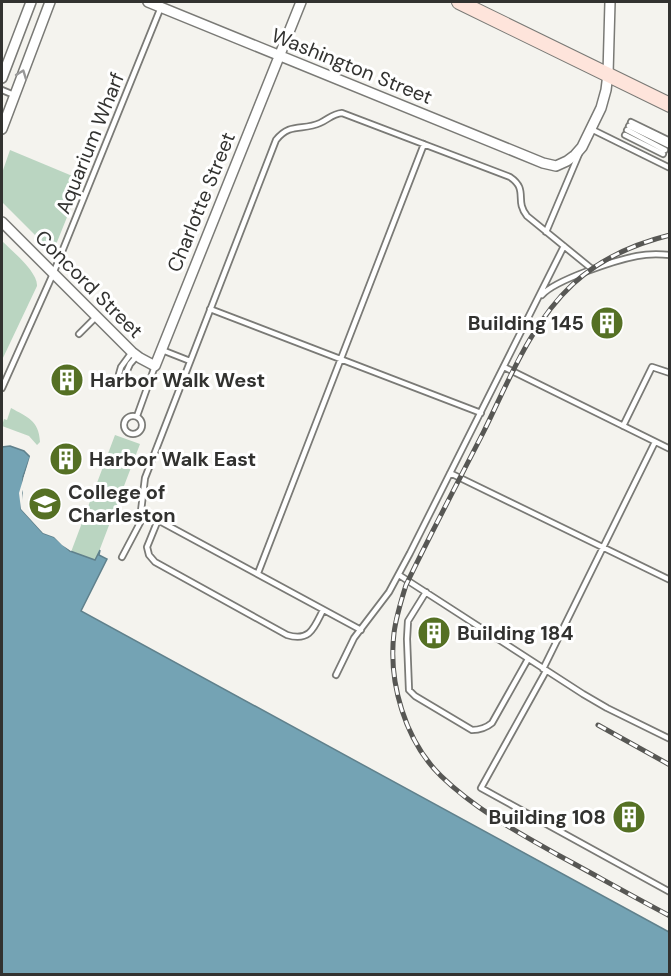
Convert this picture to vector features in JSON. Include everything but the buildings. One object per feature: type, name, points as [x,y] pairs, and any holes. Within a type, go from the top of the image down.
[{"type":"main road","points":[[459,2],[669,105]]},
{"type":"street","points":[[2,78],[4,59],[31,2]]},
{"type":"street","points":[[2,129],[50,2]]},
{"type":"street","name":"Washington Street","points":[[148,2],[543,163],[562,164],[582,147]]},
{"type":"street","name":"Charlotte Street","points":[[155,366],[301,2]]},
{"type":"street","points":[[582,147],[601,108],[606,90],[610,2]]},
{"type":"street","name":"Concord Street","points":[[2,222],[135,354],[155,366]]},
{"type":"lane","name":"Aquarium Wharf","points":[[2,388],[53,274],[161,7]]},
{"type":"lane","points":[[2,90],[14,95]]},
{"type":"lane","points":[[122,557],[140,526],[145,478],[276,140],[281,133],[292,128],[317,124],[334,113],[342,112],[510,177],[520,188],[522,210],[527,216],[592,269]]},
{"type":"lane","points":[[666,148],[628,128],[666,148]]},
{"type":"lane","points":[[591,129],[669,168]]},
{"type":"lane","points":[[258,573],[424,144]]},
{"type":"lane","points":[[546,232],[582,147]]},
{"type":"lane","points":[[336,675],[354,638],[399,575],[564,246]]},
{"type":"lane","points":[[537,301],[549,288],[592,269],[637,256],[669,255]]},
{"type":"lane","points":[[210,309],[481,413]]},
{"type":"lane","points":[[80,334],[96,316]]},
{"type":"lane","points":[[162,350],[190,361]]},
{"type":"lane","points":[[135,354],[125,375],[121,378],[118,374],[121,367],[135,354]]},
{"type":"lane","name":"Charlotte Street","points":[[137,416],[155,366]]},
{"type":"lane","points":[[623,426],[652,366],[669,373]]},
{"type":"lane","points":[[504,367],[669,449]]},
{"type":"lane","points":[[655,442],[544,670],[480,788],[669,892]]},
{"type":"lane","points":[[450,473],[669,580]]},
{"type":"lane","points":[[141,511],[361,630]]},
{"type":"lane","points":[[158,520],[147,547],[155,562],[287,635],[296,638],[310,633],[323,610]]},
{"type":"lane","points":[[399,575],[544,670],[607,708],[669,739]]},
{"type":"lane","points":[[426,592],[408,621],[406,639],[409,690],[415,696],[472,730],[480,730],[492,723],[528,659]]},
{"type":"green space","points":[[10,150],[82,180],[57,242],[50,250],[2,202],[2,173]]},
{"type":"green space","points":[[2,241],[29,268],[37,286],[2,360]]},
{"type":"green space","points":[[11,408],[35,424],[40,442],[37,445],[29,436],[2,426]]},
{"type":"green space","points":[[115,435],[140,444],[95,562],[71,552]]},
{"type":"water","points":[[10,446],[24,451],[30,457],[23,477],[21,509],[43,533],[54,537],[70,551],[95,560],[100,550],[99,555],[107,559],[81,611],[669,932],[669,974],[2,974],[2,447]]},
{"type":"pier","points":[[31,453],[33,458],[22,493],[24,508],[45,530],[56,535],[72,549],[71,551],[54,537],[43,533],[21,509],[19,493]]},
{"type":"railway","points":[[670,235],[631,248],[594,267],[558,299],[533,334],[406,585],[396,621],[393,652],[397,691],[402,710],[418,746],[441,776],[468,799],[512,829],[670,916]]},
{"type":"railway","points":[[598,725],[670,765]]},
{"type":"place","name":"Building 145","points":[[607,323]]},
{"type":"place","name":"Harbor Walk West","points":[[67,380]]},
{"type":"place","name":"Harbor Walk East","points":[[66,459]]},
{"type":"place","name":"College of Charleston","points":[[45,504]]},
{"type":"place","name":"Building 184","points":[[434,633]]},
{"type":"place","name":"Building 108","points":[[629,817]]}]
